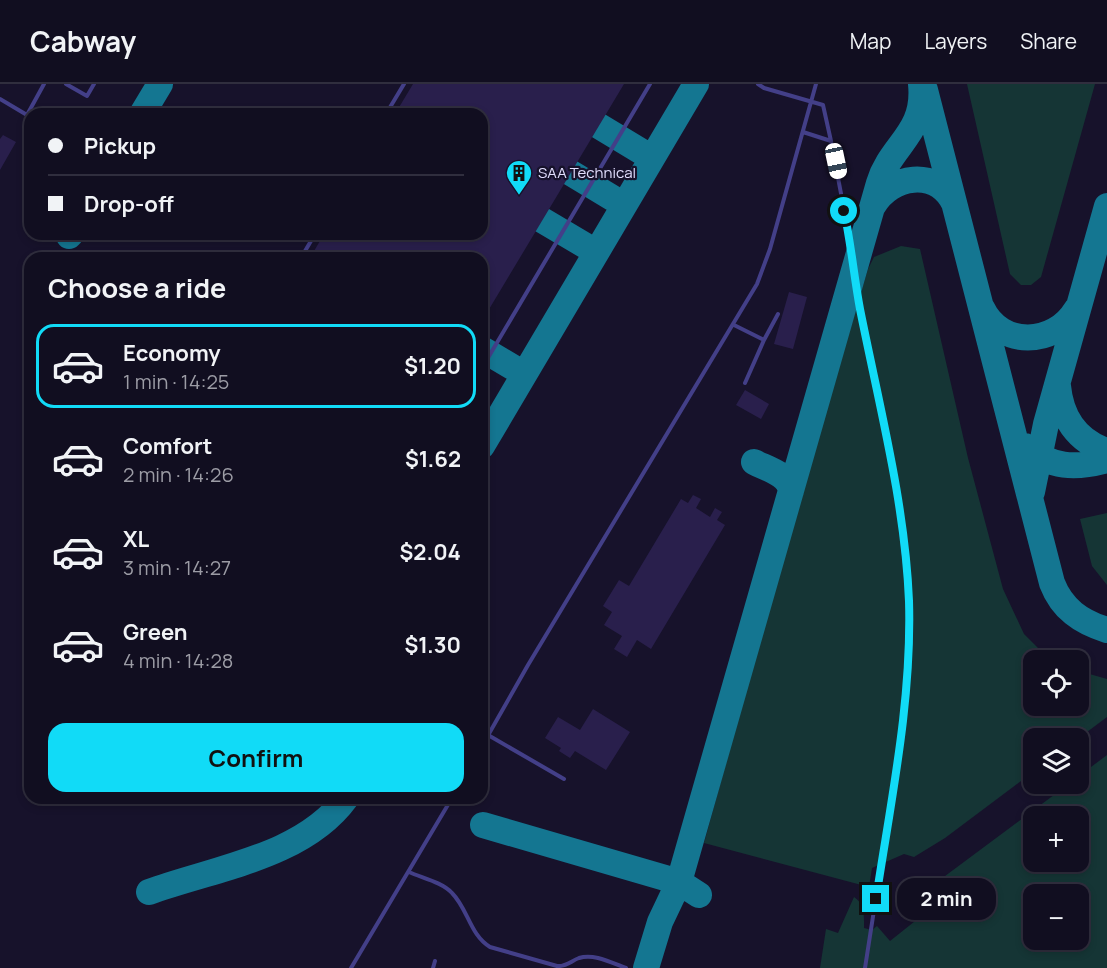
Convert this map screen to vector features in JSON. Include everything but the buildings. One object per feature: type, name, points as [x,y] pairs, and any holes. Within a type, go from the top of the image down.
[{"type":"lane","points":[[31,108],[44,84]]},
{"type":"lane","points":[[66,84],[87,96],[94,84]]},
{"type":"lane","points":[[390,108],[404,84]]},
{"type":"lane","points":[[488,358],[650,84]]},
{"type":"lane","points":[[758,84],[764,88],[823,105],[898,501],[909,602],[908,662],[901,736],[865,968]]},
{"type":"lane","points":[[564,779],[488,735],[734,325],[764,267],[816,84]]},
{"type":"lane","points":[[0,99],[24,113]]},
{"type":"lane","points":[[803,132],[831,141]]},
{"type":"lane","points":[[745,383],[778,314]]},
{"type":"lane","points":[[734,325],[764,340]]},
{"type":"lane","points":[[351,968],[449,804]]},
{"type":"lane","points":[[409,872],[452,892],[475,933],[483,943],[490,947],[557,966],[566,966],[584,957],[595,958],[611,966],[626,968]]},
{"type":"lane","points":[[433,968],[435,961]]},
{"type":"green space","points":[[967,84],[1095,84],[1041,277],[1031,285],[1021,285],[1010,274]]},
{"type":"green space","points":[[901,246],[920,249],[968,458],[1003,589],[1024,634],[1040,650],[1023,650],[1023,716],[1089,716],[1089,674],[1107,679],[1107,717],[1089,730],[1089,728],[1023,728],[1023,780],[945,838],[914,857],[904,854],[872,868],[869,887],[704,843],[796,509],[868,269],[874,257]]},
{"type":"green space","points":[[1107,513],[1107,585],[1092,566],[1080,519]]},
{"type":"green space","points":[[1107,755],[1107,968],[820,968],[826,929],[838,933],[854,897],[862,907],[864,928],[872,930],[877,926],[890,941],[939,902],[933,891],[937,882],[1023,818],[1023,872],[1089,872],[1089,806],[1039,806],[1055,794],[1089,794],[1089,768]]},
{"type":"taxiway","points":[[146,108],[160,84]]},
{"type":"taxiway","points":[[488,436],[696,84]]},
{"type":"taxiway","points":[[646,968],[660,922],[679,882],[879,183],[891,158],[913,127],[921,101],[921,84]]},
{"type":"taxiway","points":[[925,90],[1052,583],[1061,600],[1074,613],[1089,623],[1107,630]]},
{"type":"taxiway","points":[[599,126],[652,158]]},
{"type":"taxiway","points":[[571,173],[624,205]]},
{"type":"taxiway","points":[[873,206],[891,188],[902,182],[914,180],[925,180],[936,184],[954,203]]},
{"type":"taxiway","points":[[1032,492],[1046,424],[1107,206]]},
{"type":"taxiway","points":[[542,220],[596,252]]},
{"type":"taxiway","points":[[982,308],[991,321],[1002,330],[1014,336],[1028,338],[1042,336],[1055,330],[1076,310]]},
{"type":"taxiway","points":[[488,353],[524,374]]},
{"type":"taxiway","points":[[1058,386],[1063,408],[1072,426],[1087,441],[1107,451]]},
{"type":"taxiway","points":[[1025,446],[1044,459],[1064,465],[1084,465],[1107,460]]},
{"type":"taxiway","points":[[754,462],[782,476],[791,491]]},
{"type":"taxiway","points":[[149,892],[256,858],[282,847],[306,834],[328,818],[341,804]]},
{"type":"taxiway","points":[[483,825],[679,882],[699,895]]},
{"type":"place","name":"SAA Technical","points":[[519,196]]},
{"type":"route","points":[[844,211],[898,501],[909,602],[908,662],[903,722],[876,899]]}]
